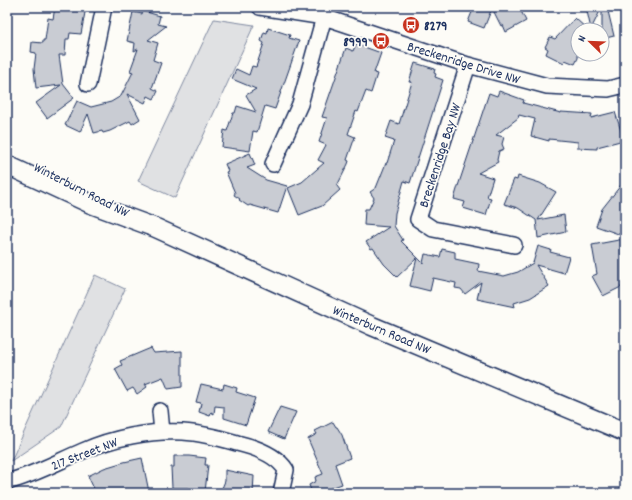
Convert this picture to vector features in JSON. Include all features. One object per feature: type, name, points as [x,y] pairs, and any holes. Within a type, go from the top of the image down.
[{"type":"main road","name":"Winterburn Road NW","points":[[7,152],[96,194],[156,228]]},
{"type":"main road","name":"Winterburn Road NW","points":[[7,165],[91,204],[156,228],[372,326],[620,429]]},
{"type":"street","points":[[88,84],[104,7]]},
{"type":"street","name":"Breckenridge Drive NW","points":[[260,7],[324,17],[468,65],[546,86],[608,89],[625,84]]},
{"type":"street","points":[[273,164],[300,104],[324,17]]},
{"type":"street","name":"Breckenridge Bay NW","points":[[468,65],[418,219],[433,229],[514,245]]},
{"type":"street","points":[[160,411],[162,432]]},
{"type":"street","name":"217 Street NW","points":[[7,482],[37,472],[84,450],[122,438],[162,432],[184,432],[228,440],[245,445],[277,459],[286,470],[282,493]]},
{"type":"shaded area","points":[[214,19],[254,25],[175,198],[138,181]]},
{"type":"shaded area","points":[[95,275],[125,289],[61,427],[11,461]]},
{"type":"building","points":[[55,7],[86,7],[81,34],[70,33],[69,39],[66,39],[65,55],[59,55],[63,84],[74,98],[47,118],[36,103],[61,85],[36,88],[34,69],[36,53],[31,52],[32,42],[43,43],[43,40],[45,40],[48,18],[53,19]]},
{"type":"building","points":[[474,7],[519,7],[526,21],[506,32],[503,25],[501,26],[492,8],[484,28],[468,22]]},
{"type":"building","points":[[586,7],[602,7],[594,22],[589,22]]},
{"type":"building","points":[[602,7],[607,7],[614,36],[610,37],[610,22],[602,22]]},
{"type":"building","points":[[143,11],[160,16],[158,24],[166,26],[148,40],[158,43],[153,60],[161,63],[152,88],[158,91],[154,99],[148,96],[145,103],[127,94],[140,119],[132,124],[130,121],[110,131],[94,133],[88,114],[80,132],[65,125],[77,101],[91,107],[111,102],[121,96],[133,72],[130,71],[138,49],[134,51],[135,43],[127,41],[133,12],[142,14]]},
{"type":"building","points":[[575,18],[579,22],[571,22]]},
{"type":"building","points":[[570,23],[570,62],[565,60],[564,63],[546,54],[548,49],[545,47],[550,37],[555,39]]},
{"type":"building","points":[[268,28],[290,35],[289,38],[299,41],[275,109],[265,106],[257,132],[253,131],[250,151],[222,147],[224,130],[227,131],[237,106],[256,112],[246,95],[256,89],[232,79],[236,69],[249,75],[252,66],[256,67],[264,43],[261,41],[264,32],[267,33]]},
{"type":"building","points":[[356,44],[381,53],[374,73],[377,74],[371,93],[366,91],[358,112],[356,111],[348,134],[355,137],[347,160],[349,161],[348,164],[337,186],[340,190],[322,206],[299,215],[288,188],[302,182],[324,163],[318,160],[326,145],[319,142],[327,118],[322,117],[346,48],[353,51]]},
{"type":"building","points":[[415,63],[435,69],[435,77],[443,80],[410,183],[404,181],[395,213],[394,226],[403,240],[401,241],[423,263],[425,254],[440,257],[442,249],[455,252],[455,259],[479,264],[478,271],[504,276],[518,272],[533,263],[538,246],[551,250],[550,252],[569,257],[564,273],[536,265],[549,286],[530,298],[514,303],[515,307],[477,299],[481,282],[465,294],[461,289],[455,288],[456,283],[433,278],[430,291],[410,286],[417,258],[397,277],[384,264],[373,248],[371,249],[366,242],[389,227],[364,225],[365,209],[369,209],[374,198],[370,192],[376,188],[387,163],[394,141],[385,138],[391,121],[399,124],[412,82],[409,82]]},
{"type":"building","points":[[499,91],[524,100],[523,103],[561,113],[592,114],[591,118],[615,112],[624,140],[597,147],[597,149],[578,148],[578,142],[549,139],[549,141],[531,136],[535,119],[519,115],[518,118],[496,135],[504,137],[502,144],[504,149],[499,151],[498,162],[478,173],[493,178],[487,197],[491,198],[486,215],[463,208],[465,202],[454,199],[458,186],[489,93],[497,96]]},
{"type":"building","points":[[250,153],[255,165],[247,168],[266,180],[287,186],[278,213],[250,205],[248,206],[234,195],[235,193],[226,172],[228,171],[225,164]]},
{"type":"building","points":[[518,176],[540,183],[556,192],[538,220],[564,215],[566,232],[538,238],[536,220],[518,208],[504,204],[514,179],[517,180]]},
{"type":"building","points":[[625,180],[625,230],[622,229],[624,236],[596,226],[602,209]]},
{"type":"building","points":[[624,239],[625,285],[603,296],[592,276],[597,274],[592,245]]},
{"type":"building","points":[[151,348],[154,353],[182,351],[182,387],[168,389],[163,377],[145,384],[147,387],[137,394],[133,388],[127,391],[115,369],[122,365],[120,361]]},
{"type":"building","points":[[201,384],[223,389],[224,384],[237,388],[236,392],[255,398],[246,425],[224,418],[224,407],[215,406],[214,414],[211,412],[210,416],[199,412],[201,403],[196,402]]},
{"type":"building","points":[[280,407],[296,412],[284,439],[268,432]]},
{"type":"building","points":[[333,422],[342,435],[350,458],[335,464],[342,484],[317,493],[312,493],[309,485],[316,481],[315,477],[323,474],[308,439],[317,434],[315,431]]},
{"type":"building","points":[[174,456],[206,458],[205,465],[208,465],[205,492],[189,490],[189,488],[172,488],[171,467],[174,467]]},
{"type":"building","points":[[142,458],[149,492],[96,493],[88,476],[104,468]]},
{"type":"building","points":[[225,470],[254,476],[253,493],[220,493],[225,481]]},
{"type":"place","name":"8279","points":[[411,25]]},
{"type":"place","name":"8999","points":[[381,41]]}]
